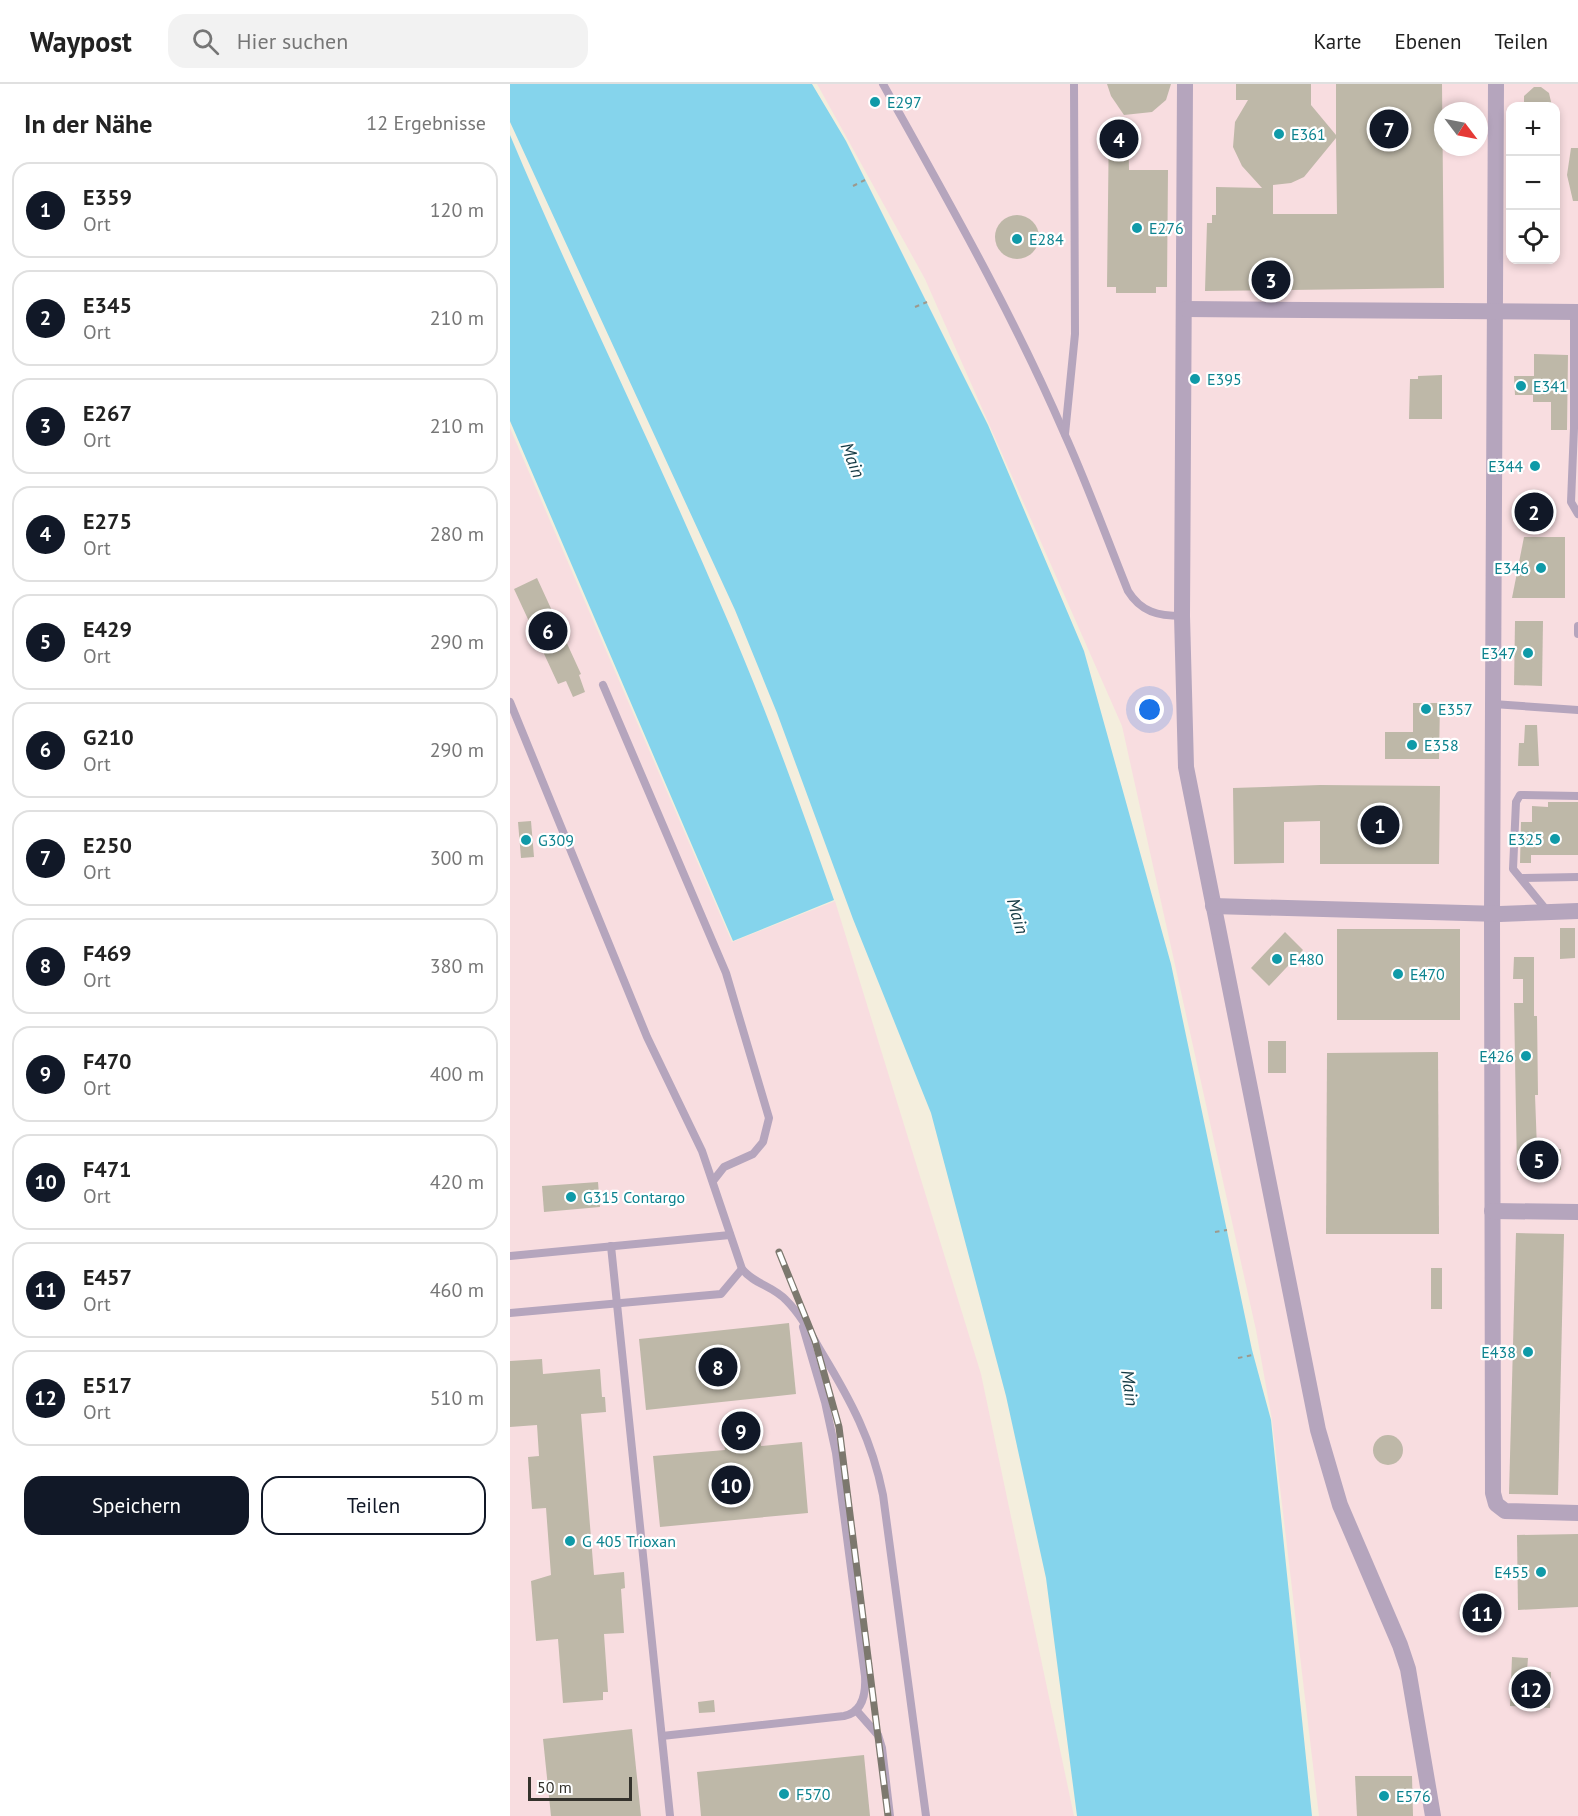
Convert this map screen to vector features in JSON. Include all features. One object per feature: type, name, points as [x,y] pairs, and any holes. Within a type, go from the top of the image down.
[{"type":"street","points":[[1185,84],[1186,309],[1182,616],[1186,767],[1318,1430],[1340,1505],[1400,1645],[1408,1669],[1433,1816]]},
{"type":"street","points":[[1496,84],[1492,914],[1493,1493],[1496,1504],[1505,1511],[1578,1513]]},
{"type":"street","points":[[1186,309],[1576,312]]},
{"type":"street","points":[[1213,906],[1492,914],[1550,914],[1578,911]]},
{"type":"street","points":[[1492,1211],[1578,1212]]},
{"type":"lane","points":[[883,84],[961,224],[1065,434],[1134,602],[1156,615],[1182,616]]},
{"type":"lane","points":[[1065,434],[1075,334],[1074,84]]},
{"type":"lane","points":[[1576,312],[1571,502],[1578,514]]},
{"type":"lane","points":[[1578,626],[1578,634]]},
{"type":"lane","points":[[603,685],[726,973],[769,1118],[763,1142],[753,1154],[724,1167],[713,1181]]},
{"type":"lane","points":[[510,702],[647,1037],[702,1151],[742,1269],[749,1278],[779,1293],[799,1315],[848,1396],[876,1459],[926,1816]]},
{"type":"lane","points":[[1493,704],[1578,710]]},
{"type":"lane","points":[[1550,914],[1523,878],[1513,869],[1516,802],[1520,795],[1578,796]]},
{"type":"lane","points":[[1523,878],[1578,877]]},
{"type":"lane","points":[[510,1256],[730,1235]]},
{"type":"lane","points":[[611,1246],[670,1816]]},
{"type":"lane","points":[[510,1314],[721,1294],[742,1269]]},
{"type":"lane","points":[[662,1736],[844,1716],[856,1710],[863,1700],[866,1676],[836,1453],[825,1402],[799,1315]]},
{"type":"lane","points":[[856,1710],[878,1735],[882,1748],[890,1816]]},
{"type":"path","points":[[853,186],[865,180]]},
{"type":"path","points":[[915,307],[927,302]]},
{"type":"path","points":[[1215,1232],[1227,1230]]},
{"type":"path","points":[[1238,1358],[1253,1355]]},
{"type":"shaded area","points":[[817,84],[1578,84],[1578,1816],[1319,1816],[1272,1420],[1256,1330],[1122,726],[925,279]]},
{"type":"shaded area","points":[[510,428],[732,942],[835,901],[981,1374],[1074,1816],[510,1816]]},
{"type":"water","name":"Main","points":[[510,84],[812,84],[846,141],[988,425],[1084,651],[1171,964],[1252,1350],[1271,1420],[1312,1816],[1077,1816],[1046,1578],[1006,1396],[931,1113],[853,919],[777,713],[735,610],[510,122]]},
{"type":"water","points":[[510,135],[739,647],[782,755],[834,900],[733,941],[510,421]]},
{"type":"building","points":[[1107,84],[1171,84],[1166,100],[1152,112],[1124,115],[1111,96]]},
{"type":"building","points":[[1236,84],[1311,84],[1311,105],[1336,135],[1336,84],[1442,84],[1442,102],[1434,102],[1434,156],[1443,156],[1444,288],[1205,291],[1207,223],[1212,223],[1212,215],[1216,215],[1216,187],[1262,188],[1242,166],[1233,147],[1235,122],[1248,100],[1236,100]],"holes":[[[1336,138],[1337,214],[1273,214],[1273,185],[1291,183],[1304,177]]]},
{"type":"building","points":[[1534,87],[1541,87],[1549,93],[1551,102],[1524,102],[1524,96]]},
{"type":"building","name":"E276","points":[[1109,119],[1128,119],[1129,170],[1168,170],[1167,287],[1156,287],[1156,293],[1116,293],[1116,287],[1107,287]]},
{"type":"building","points":[[1571,148],[1578,148],[1578,201],[1573,201],[1567,175]]},
{"type":"building","name":"E284","points":[[1017,215],[1032,222],[1039,237],[1032,252],[1017,259],[1002,252],[995,237],[1002,222]]},
{"type":"building","points":[[1534,354],[1568,355],[1567,430],[1551,430],[1551,402],[1533,402],[1533,395],[1515,395],[1514,376],[1534,376]]},
{"type":"building","points":[[1442,375],[1442,419],[1409,419],[1410,379],[1418,379],[1418,376]]},
{"type":"building","name":"E346","points":[[1524,537],[1565,537],[1565,598],[1512,598]]},
{"type":"building","points":[[537,578],[581,674],[579,675],[585,692],[573,697],[566,681],[558,684],[514,589]]},
{"type":"building","name":"E347","points":[[1515,621],[1543,621],[1542,686],[1514,685]]},
{"type":"building","name":"E358","points":[[1413,703],[1440,703],[1439,759],[1385,759],[1385,732],[1413,732]]},
{"type":"building","points":[[1525,725],[1537,725],[1539,766],[1518,766],[1519,743],[1524,743]]},
{"type":"building","points":[[1320,785],[1440,786],[1439,864],[1320,864],[1320,821],[1284,822],[1284,863],[1234,864],[1233,788]]},
{"type":"building","name":"E325","points":[[1548,802],[1578,802],[1578,855],[1531,855],[1531,863],[1520,863],[1521,822],[1532,822],[1532,806],[1548,807]]},
{"type":"building","name":"G309","points":[[531,821],[534,857],[521,858],[518,822]]},
{"type":"building","points":[[1560,928],[1575,928],[1575,958],[1560,959]]},
{"type":"building","name":"E470","points":[[1337,929],[1460,929],[1460,1020],[1337,1020]]},
{"type":"building","name":"E480","points":[[1285,932],[1303,950],[1269,986],[1251,968]]},
{"type":"building","points":[[1514,957],[1534,957],[1534,1016],[1537,1016],[1538,1095],[1535,1095],[1537,1149],[1561,1149],[1561,1170],[1517,1170],[1514,1003],[1523,1003],[1523,979],[1513,979]]},
{"type":"building","points":[[1268,1041],[1286,1041],[1286,1073],[1268,1073]]},
{"type":"building","points":[[1438,1052],[1439,1234],[1326,1234],[1327,1053]]},
{"type":"building","name":"G315 Contargo","points":[[598,1182],[600,1207],[544,1212],[542,1186]]},
{"type":"building","points":[[1516,1233],[1564,1234],[1558,1495],[1509,1494]]},
{"type":"building","points":[[1431,1268],[1442,1268],[1442,1309],[1431,1309]]},
{"type":"building","points":[[789,1323],[796,1394],[646,1410],[639,1339]]},
{"type":"building","name":"G 405 Trioxan","points":[[542,1359],[543,1374],[600,1369],[602,1397],[605,1397],[606,1412],[581,1414],[594,1575],[624,1572],[625,1588],[621,1589],[624,1633],[604,1634],[608,1692],[603,1692],[603,1700],[563,1703],[558,1639],[536,1641],[531,1581],[551,1575],[546,1508],[532,1509],[528,1457],[539,1456],[537,1425],[510,1427],[510,1361]]},
{"type":"building","points":[[757,1420],[761,1446],[802,1442],[808,1513],[660,1527],[653,1456],[725,1450],[722,1428],[748,1425],[747,1421]]},
{"type":"building","points":[[1388,1435],[1394,1436],[1402,1444],[1402,1456],[1394,1464],[1388,1465],[1382,1464],[1374,1456],[1373,1450],[1374,1444],[1382,1436]]},
{"type":"building","name":"E455","points":[[1578,1534],[1578,1607],[1518,1610],[1517,1535]]},
{"type":"building","points":[[1512,1657],[1528,1658],[1527,1671],[1551,1672],[1550,1708],[1510,1706]]},
{"type":"building","points":[[714,1700],[715,1712],[699,1713],[698,1702]]},
{"type":"building","points":[[632,1729],[641,1816],[551,1816],[543,1739]]},
{"type":"building","name":"F570","points":[[864,1755],[870,1816],[701,1816],[697,1772]]},
{"type":"building","name":"E576","points":[[1355,1776],[1412,1776],[1413,1816],[1357,1816]]},
{"type":"railway","points":[[779,1252],[815,1341],[839,1427],[888,1816]]},
{"type":"place","name":"E297","points":[[875,102]]},
{"type":"place","name":"E250","points":[[1389,129]]},
{"type":"place","name":"E361","points":[[1279,134]]},
{"type":"place","name":"E275","points":[[1119,139]]},
{"type":"place","name":"E276","points":[[1137,228]]},
{"type":"place","name":"E284","points":[[1017,239]]},
{"type":"place","name":"E267","points":[[1271,280]]},
{"type":"place","name":"E395","points":[[1195,379]]},
{"type":"place","name":"E341","points":[[1521,386]]},
{"type":"place","name":"E344","points":[[1535,466]]},
{"type":"place","name":"E345","points":[[1534,512]]},
{"type":"place","name":"E346","points":[[1541,568]]},
{"type":"place","name":"G210","points":[[548,631]]},
{"type":"place","name":"E347","points":[[1528,653]]},
{"type":"place","name":"E357","points":[[1426,709]]},
{"type":"place","name":"E358","points":[[1412,745]]},
{"type":"place","name":"E359","points":[[1380,825]]},
{"type":"place","name":"E325","points":[[1555,839]]},
{"type":"place","name":"G309","points":[[526,840]]},
{"type":"place","name":"E480","points":[[1277,959]]},
{"type":"place","name":"E470","points":[[1398,974]]},
{"type":"place","name":"E426","points":[[1526,1056]]},
{"type":"place","name":"E429","points":[[1539,1160]]},
{"type":"place","name":"G315 Contargo","points":[[571,1197]]},
{"type":"place","name":"E438","points":[[1528,1352]]},
{"type":"place","name":"F469","points":[[718,1367]]},
{"type":"place","name":"F470","points":[[741,1431]]},
{"type":"place","name":"F471","points":[[731,1485]]},
{"type":"place","name":"G 405 Trioxan","points":[[570,1541]]},
{"type":"place","name":"E455","points":[[1541,1572]]},
{"type":"place","name":"E457","points":[[1482,1613]]},
{"type":"place","name":"E517","points":[[1531,1689]]},
{"type":"place","name":"F570","points":[[784,1794]]},
{"type":"place","name":"E576","points":[[1384,1796]]}]
